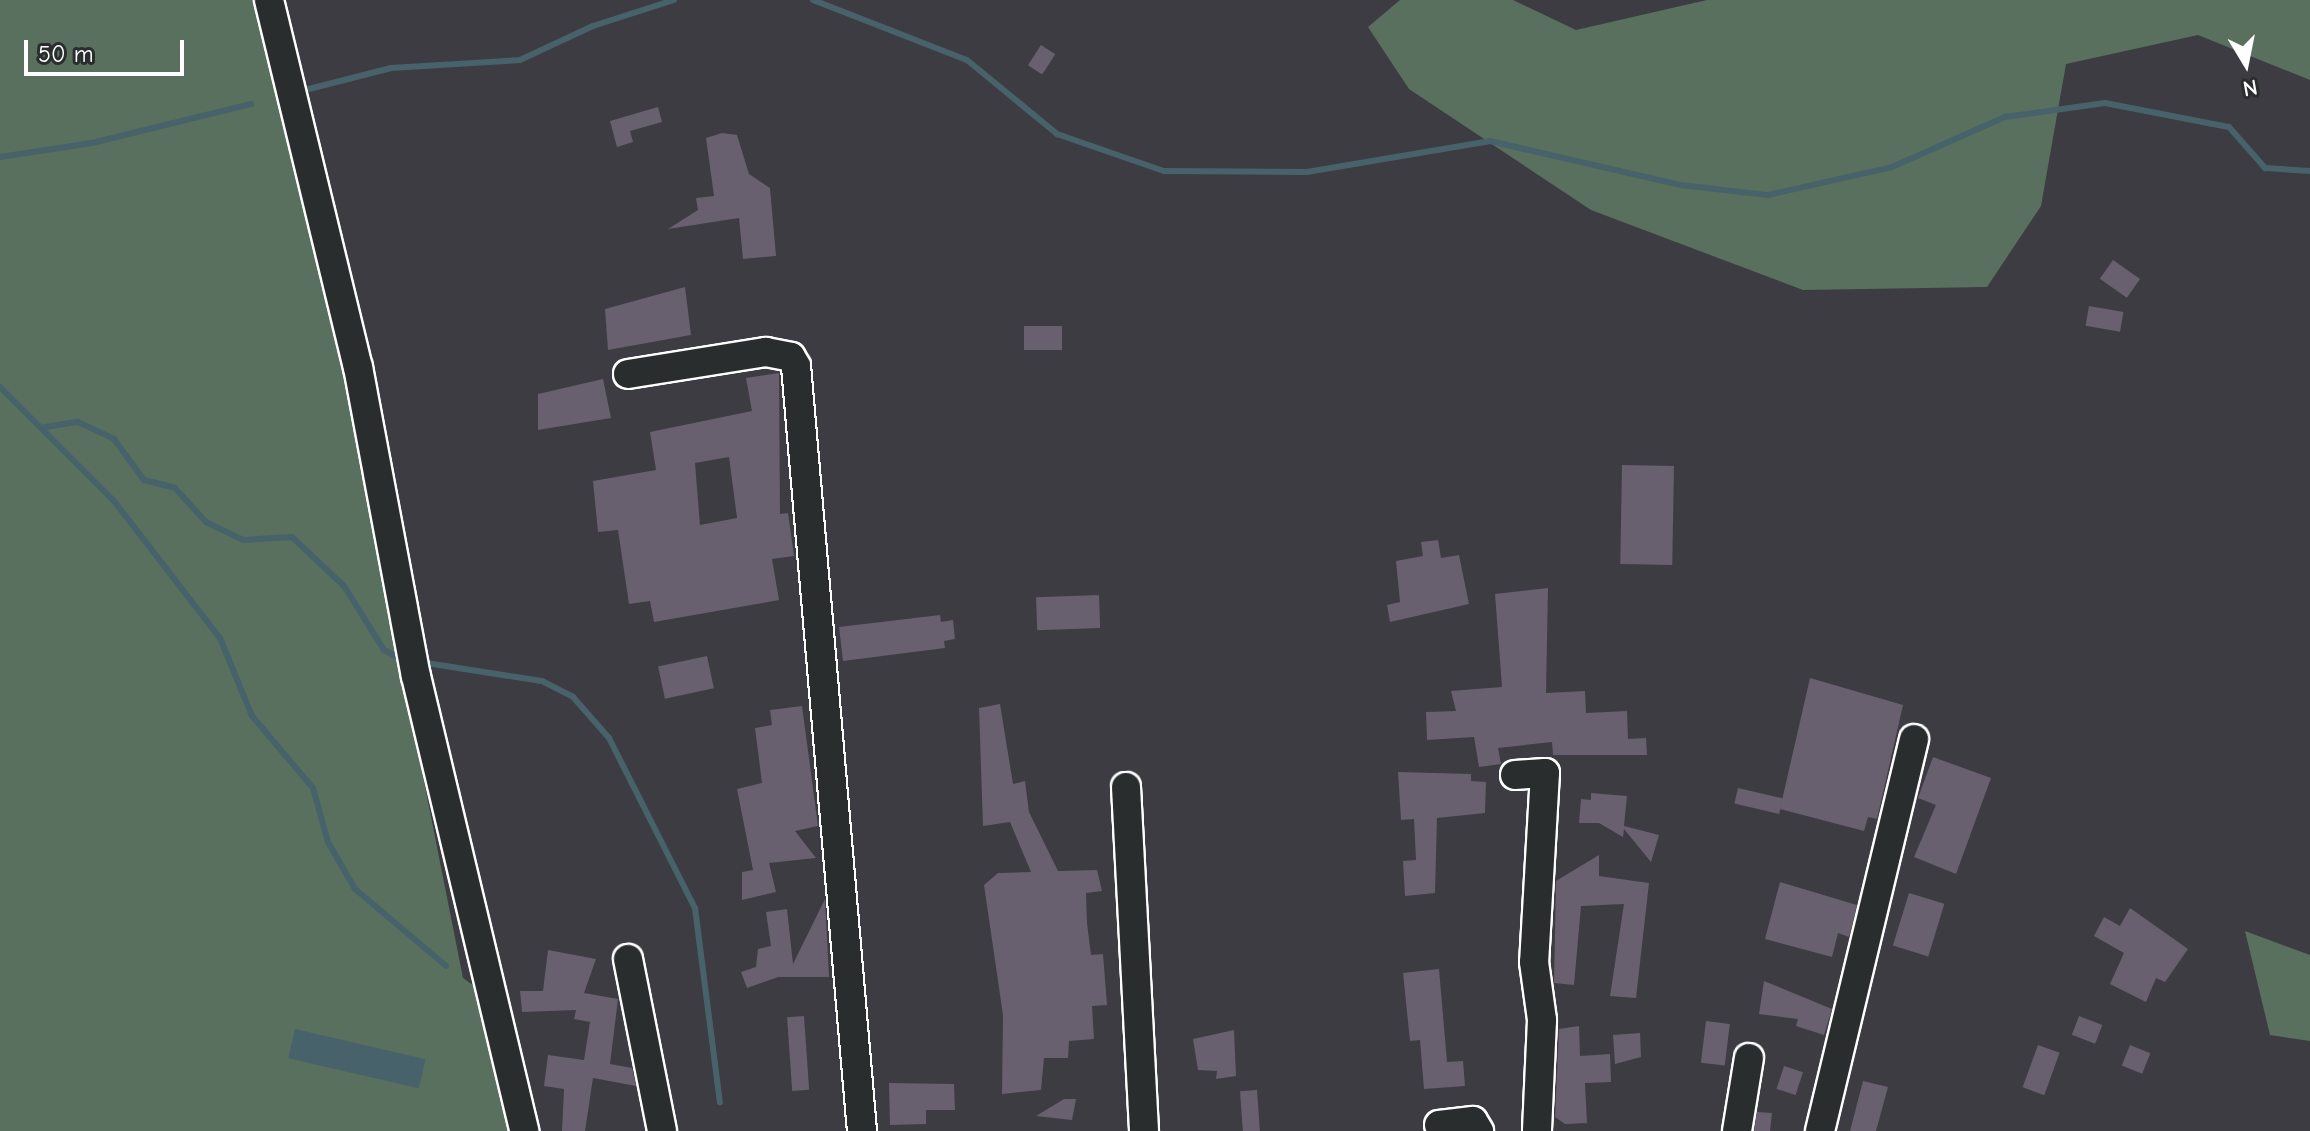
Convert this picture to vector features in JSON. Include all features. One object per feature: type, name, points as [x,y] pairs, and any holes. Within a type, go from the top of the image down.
[{"type":"street","points":[[269,0],[358,367],[416,676],[524,1131]]},
{"type":"street","points":[[628,374],[766,352],[791,357],[796,366],[862,1131]]},
{"type":"street","points":[[1820,1131],[1914,739]]},
{"type":"street","points":[[1515,775],[1545,773],[1534,962],[1542,1020],[1537,1131]]},
{"type":"street","points":[[1126,787],[1144,1131]]},
{"type":"street","points":[[1834,1131],[1887,924]]},
{"type":"street","points":[[628,959],[662,1131]]},
{"type":"street","points":[[1737,1131],[1749,1058]]},
{"type":"street","points":[[1439,1125],[1473,1121],[1479,1131]]},
{"type":"green space","points":[[0,0],[269,0],[463,978],[508,1010],[536,1131],[0,1131]]},
{"type":"green space","points":[[1400,0],[1513,0],[1576,30],[1707,0],[2310,0],[2310,80],[2198,35],[2066,64],[2041,206],[1987,287],[1803,290],[1591,210],[1409,89],[1368,27]]},
{"type":"green space","points":[[2245,931],[2310,955],[2310,1041],[2270,1035]]},
{"type":"water","points":[[295,1029],[426,1059],[419,1088],[288,1058]]},
{"type":"building","points":[[1041,45],[1055,54],[1042,74],[1028,65]]},
{"type":"building","points":[[658,107],[662,122],[630,131],[633,142],[617,147],[610,121]]},
{"type":"building","points":[[722,133],[737,135],[749,174],[770,188],[776,256],[743,259],[739,218],[668,229],[698,210],[696,198],[714,196],[706,138]]},
{"type":"building","points":[[2113,260],[2140,279],[2127,298],[2100,279]]},
{"type":"building","points":[[685,287],[691,335],[608,350],[605,309]]},
{"type":"building","points":[[2089,306],[2123,312],[2120,332],[2086,326]]},
{"type":"building","points":[[1024,326],[1062,326],[1062,350],[1024,350]]},
{"type":"building","points":[[779,373],[780,514],[788,513],[794,556],[772,559],[779,600],[654,622],[650,601],[629,604],[618,530],[598,532],[593,481],[656,470],[650,432],[752,411],[746,378]],"holes":[[[729,457],[737,518],[700,525],[695,463]]]},
{"type":"building","points":[[603,379],[611,418],[538,430],[538,394]]},
{"type":"building","points":[[1622,465],[1674,466],[1672,565],[1620,564]]},
{"type":"building","points":[[1438,540],[1441,558],[1459,555],[1469,604],[1390,622],[1387,605],[1400,602],[1396,561],[1423,556],[1421,542]]},
{"type":"building","points":[[1548,588],[1546,693],[1585,691],[1586,713],[1627,711],[1628,739],[1646,738],[1647,755],[1553,755],[1552,742],[1498,748],[1501,764],[1479,767],[1474,737],[1427,740],[1426,712],[1456,711],[1451,691],[1502,687],[1495,594]]},
{"type":"building","points":[[1099,595],[1100,628],[1037,630],[1036,597]]},
{"type":"building","points":[[940,615],[941,622],[953,620],[955,639],[944,641],[945,648],[843,661],[839,627]]},
{"type":"building","points":[[707,656],[714,688],[665,699],[658,666]]},
{"type":"building","points":[[1810,678],[1903,705],[1877,819],[1868,817],[1864,831],[1780,809]]},
{"type":"building","points":[[1000,704],[1013,784],[1025,781],[1029,812],[1058,871],[1097,870],[1102,891],[1086,893],[1087,923],[1091,955],[1103,954],[1107,1005],[1092,1006],[1094,1039],[1069,1041],[1068,1058],[1044,1058],[1041,1090],[1002,1094],[1003,1015],[984,885],[998,873],[1031,872],[1010,822],[983,826],[979,708]]},
{"type":"building","points":[[802,706],[818,826],[795,831],[816,858],[769,863],[776,892],[742,900],[742,872],[753,870],[737,789],[762,783],[755,728],[772,725],[770,710]]},
{"type":"building","points":[[1933,757],[1991,778],[1956,874],[1914,857],[1936,805],[1918,798]]},
{"type":"building","points":[[1398,772],[1471,774],[1471,781],[1486,782],[1485,813],[1437,818],[1435,893],[1405,896],[1403,861],[1416,860],[1414,819],[1401,820]]},
{"type":"building","points":[[1738,788],[1783,798],[1779,814],[1734,804]]},
{"type":"building","points":[[1591,793],[1627,796],[1624,826],[1659,835],[1651,862],[1624,829],[1623,837],[1599,823],[1579,823],[1581,799],[1591,800]]},
{"type":"building","points":[[1599,855],[1599,876],[1649,883],[1636,998],[1610,996],[1624,904],[1581,906],[1574,985],[1554,983],[1556,881]]},
{"type":"building","points":[[1780,882],[1857,905],[1849,937],[1838,933],[1832,957],[1765,939]]},
{"type":"building","points":[[1909,893],[1944,904],[1928,956],[1893,946]]},
{"type":"building","points":[[825,899],[829,977],[778,977],[747,988],[741,972],[756,967],[758,949],[771,946],[766,912],[787,909],[793,964]]},
{"type":"building","points":[[2130,908],[2188,949],[2165,982],[2156,978],[2146,1002],[2110,984],[2124,953],[2094,936],[2104,917],[2120,926]]},
{"type":"building","points":[[548,950],[596,959],[584,993],[618,999],[610,1064],[632,1068],[636,1086],[593,1078],[585,1131],[562,1131],[564,1089],[544,1086],[548,1055],[584,1060],[590,1022],[574,1019],[576,1010],[522,1012],[520,991],[543,991]]},
{"type":"building","points":[[1439,969],[1447,1062],[1463,1061],[1465,1086],[1424,1089],[1420,1040],[1410,1041],[1403,973]]},
{"type":"building","points":[[1764,981],[1832,1009],[1824,1035],[1796,1026],[1798,1019],[1759,1014]]},
{"type":"building","points":[[804,1016],[809,1090],[792,1091],[787,1017]]},
{"type":"building","points":[[2079,1016],[2102,1025],[2095,1044],[2072,1035]]},
{"type":"building","points":[[1706,1021],[1730,1024],[1725,1066],[1701,1063]]},
{"type":"building","points":[[1579,1026],[1580,1056],[1610,1054],[1611,1082],[1585,1083],[1587,1123],[1565,1124],[1555,1117],[1559,1029]]},
{"type":"building","points":[[1234,1030],[1236,1076],[1216,1079],[1217,1071],[1198,1070],[1193,1039]]},
{"type":"building","points":[[1640,1033],[1641,1057],[1615,1064],[1613,1035]]},
{"type":"building","points":[[2038,1045],[2060,1053],[2044,1095],[2023,1087]]},
{"type":"building","points":[[2130,1045],[2150,1053],[2142,1074],[2122,1065]]},
{"type":"building","points":[[1784,1066],[1803,1072],[1796,1095],[1777,1089]]},
{"type":"building","points":[[1863,1081],[1888,1087],[1876,1131],[1850,1131]]},
{"type":"building","points":[[889,1083],[954,1084],[955,1110],[926,1110],[926,1124],[890,1125]]},
{"type":"building","points":[[1257,1090],[1260,1131],[1243,1131],[1240,1091]]},
{"type":"building","points":[[1064,1099],[1076,1099],[1072,1120],[1036,1116]]},
{"type":"building","points":[[1757,1112],[1772,1113],[1770,1131],[1754,1131]]},
{"type":"waterway","points":[[301,91],[391,68],[520,60],[593,26],[674,0]]},
{"type":"waterway","points":[[813,0],[967,60],[1057,134],[1164,171],[1307,172],[1490,141],[1681,185],[1768,195],[1892,167],[2005,117],[2105,103],[2229,127],[2265,168],[2310,171]]},
{"type":"waterway","points":[[0,157],[92,143],[251,104]]},
{"type":"waterway","points":[[0,387],[114,501],[220,638],[252,716],[313,788],[328,842],[355,889],[446,966]]},
{"type":"waterway","points":[[45,427],[78,422],[114,439],[144,480],[175,488],[206,522],[243,540],[292,537],[344,586],[384,650],[405,661]]},
{"type":"waterway","points":[[420,662],[542,681],[573,697],[609,738],[695,908],[720,1102]]}]
